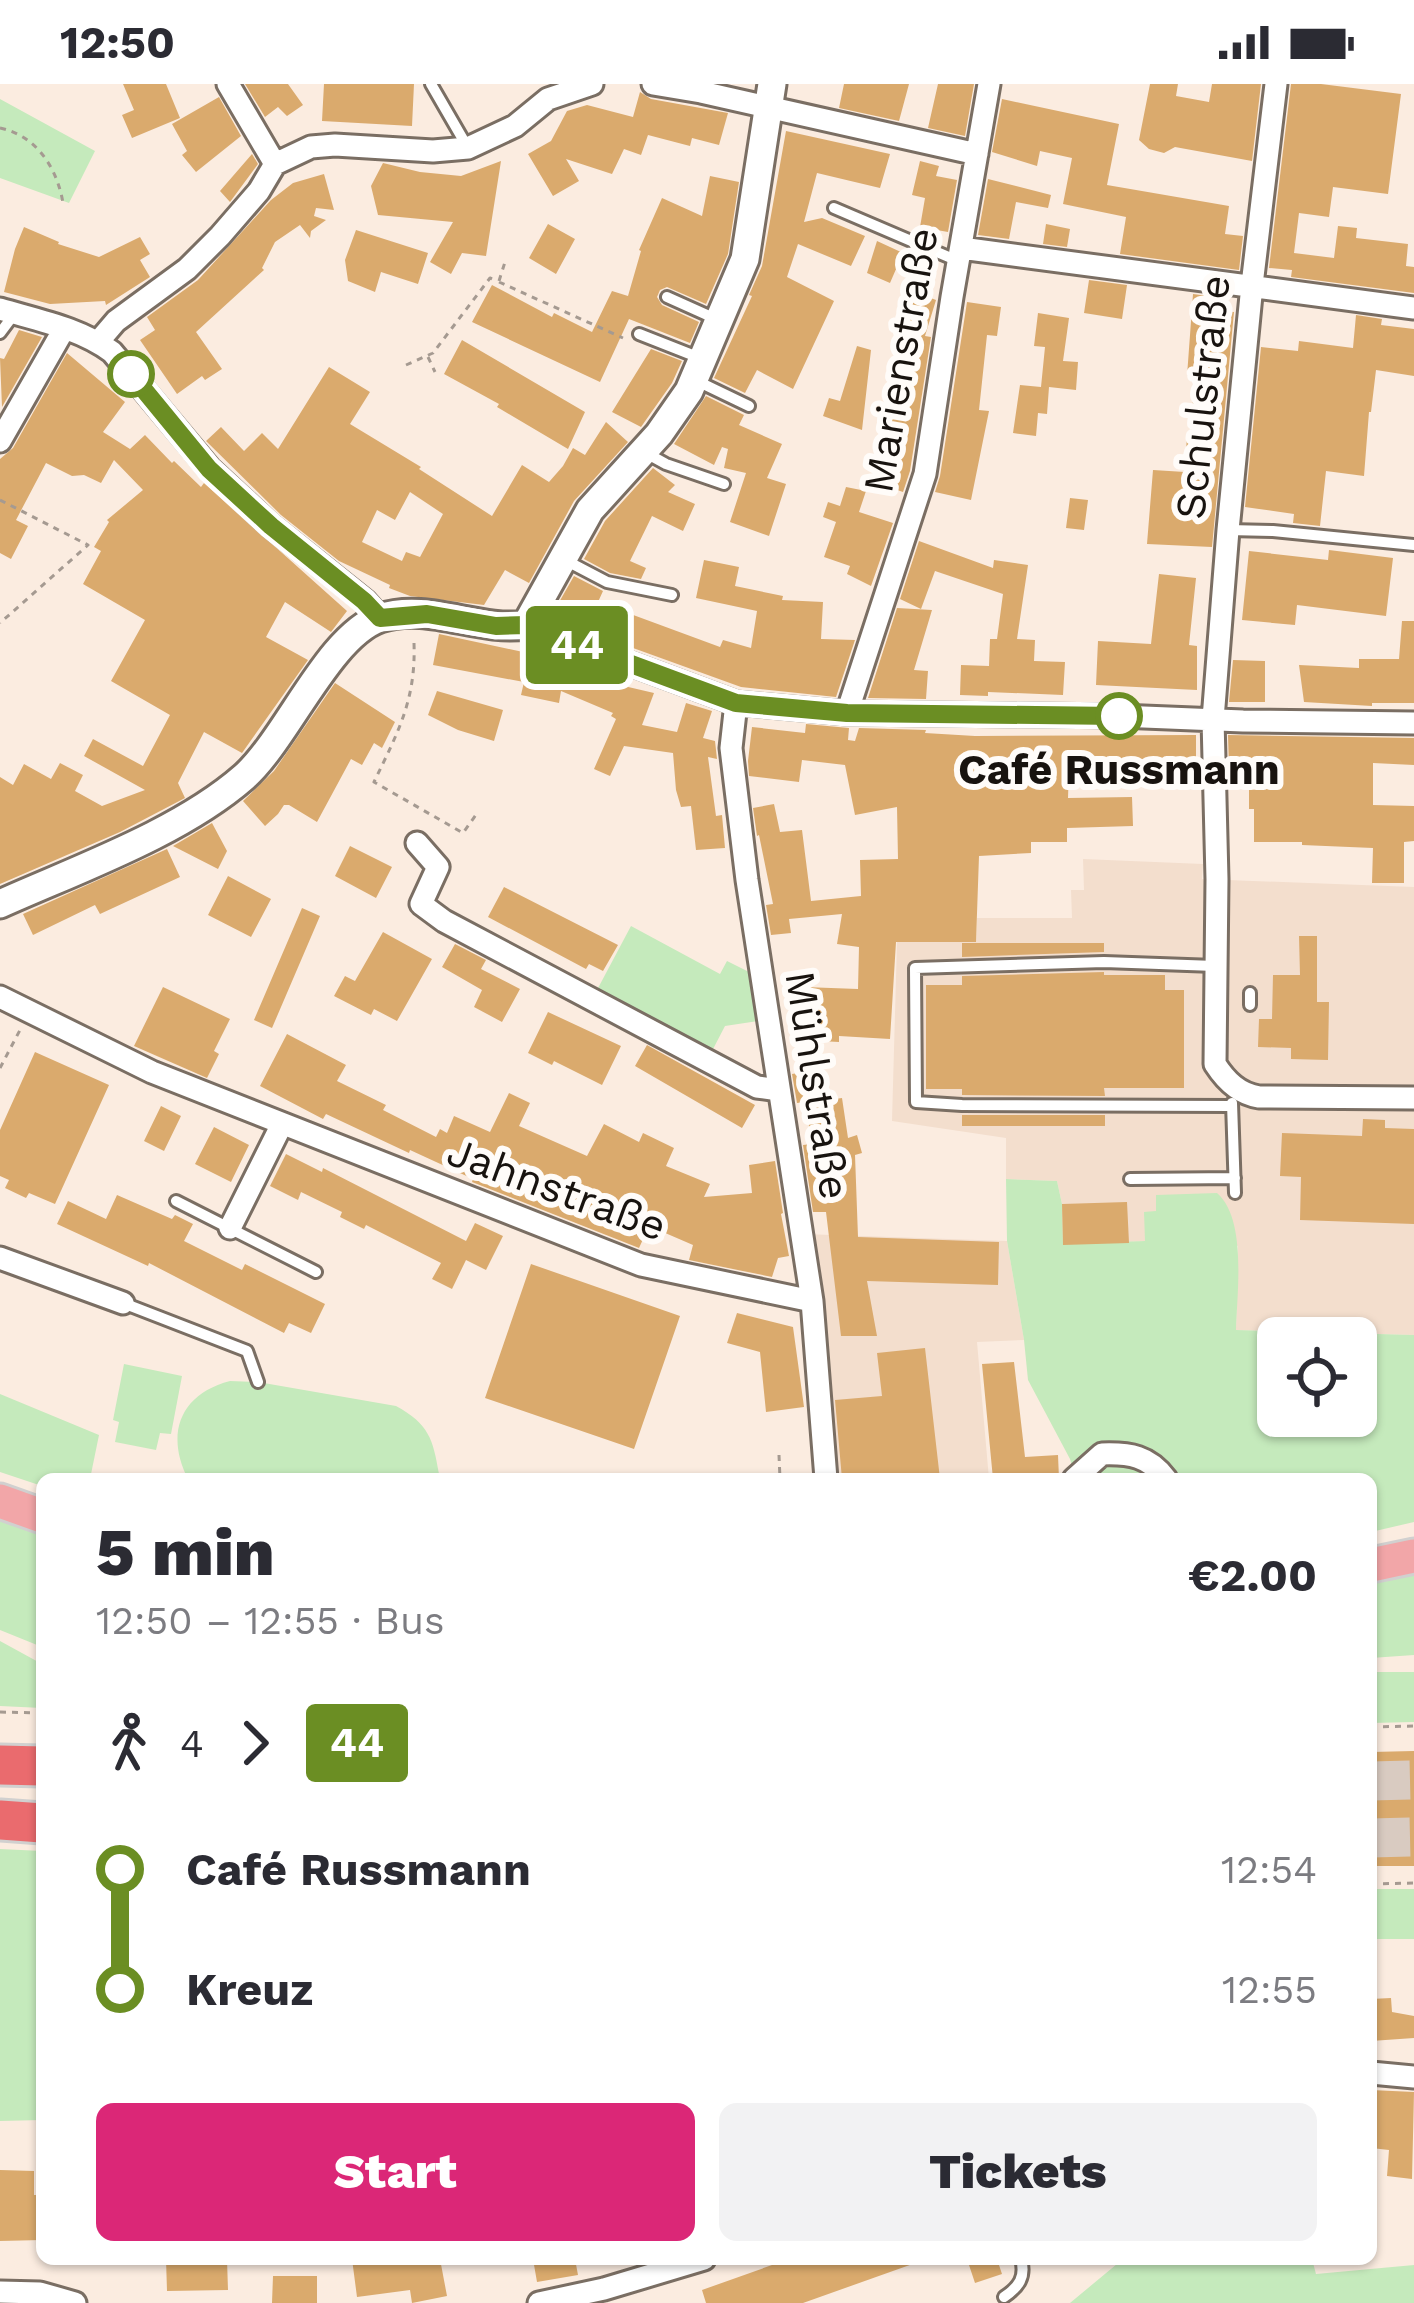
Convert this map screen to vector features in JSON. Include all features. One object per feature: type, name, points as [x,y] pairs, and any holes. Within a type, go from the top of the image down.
[{"type":"highway","points":[[0,1766],[36,1766]]},
{"type":"highway","points":[[0,1820],[36,1823]]},
{"type":"main road","points":[[0,1501],[36,1514]]},
{"type":"main road","points":[[1377,1564],[1414,1556]]},
{"type":"street","points":[[228,84],[275,164]]},
{"type":"street","points":[[98,342],[116,321],[187,269],[259,190],[275,164],[311,147],[335,145],[433,151],[468,148],[515,126],[548,99],[592,84]]},
{"type":"street","points":[[653,84],[771,96],[977,154]]},
{"type":"street","name":"Marienstraße","points":[[847,713],[926,474],[989,84]]},
{"type":"street","name":"Schulstraße","points":[[1234,1097],[1215,1064],[1213,719],[1252,285],[1276,84]]},
{"type":"street","points":[[526,625],[590,511],[669,419],[698,369],[746,259],[771,96]]},
{"type":"street","points":[[959,255],[1252,285],[1414,308]]},
{"type":"street","points":[[8,311],[64,328],[112,352],[209,469],[380,618]]},
{"type":"street","points":[[0,441],[64,328]]},
{"type":"street","points":[[0,904],[149,836],[200,809],[246,775],[330,662],[364,627],[380,618],[427,614],[496,626],[526,625],[736,703],[847,713],[1414,723]]},
{"type":"street","name":"Mühlstraße","points":[[736,703],[731,748],[812,1301],[826,1473]]},
{"type":"street","points":[[417,843],[438,866],[421,904],[444,921],[757,1087],[779,1090]]},
{"type":"street","name":"Jahnstraße","points":[[0,998],[152,1072],[641,1264],[812,1301]]},
{"type":"street","points":[[1234,1097],[1414,1098]]},
{"type":"street","points":[[230,1228],[282,1124]]},
{"type":"street","points":[[0,1258],[123,1303]]},
{"type":"street","points":[[1081,1473],[1102,1454],[1119,1453],[1139,1455],[1161,1473]]},
{"type":"street","points":[[1377,2074],[1414,2077]]},
{"type":"street","points":[[539,2303],[684,2265]]},
{"type":"street","points":[[0,2292],[40,2293],[75,2303]]},
{"type":"lane","points":[[430,84],[468,148]]},
{"type":"lane","points":[[834,208],[959,255]]},
{"type":"lane","points":[[667,298],[719,320]]},
{"type":"lane","points":[[0,333],[8,311]]},
{"type":"lane","points":[[636,338],[698,369],[749,406]]},
{"type":"lane","points":[[644,451],[666,464],[724,484]]},
{"type":"lane","points":[[1228,530],[1414,545]]},
{"type":"lane","points":[[562,558],[608,582],[672,595]]},
{"type":"lane","points":[[1215,966],[1104,962],[915,968],[916,1102],[986,1106],[1234,1097],[1235,1193]]},
{"type":"lane","points":[[1130,1179],[1235,1178]]},
{"type":"lane","points":[[176,1201],[316,1272]]},
{"type":"lane","points":[[123,1303],[247,1351],[257,1382]]},
{"type":"lane","points":[[1004,2297],[1022,2280],[1023,2265]]},
{"type":"path","points":[[0,128],[23,136],[42,153],[58,180],[63,203]]},
{"type":"path","points":[[499,282],[505,262]]},
{"type":"path","points":[[406,365],[433,353],[490,278],[636,338]]},
{"type":"path","points":[[427,356],[435,371]]},
{"type":"path","points":[[0,500],[88,545],[0,623]]},
{"type":"path","points":[[414,643],[415,673],[404,719],[374,782],[463,833],[478,812]]},
{"type":"path","points":[[0,1069],[29,1012]]},
{"type":"path","points":[[778,1455],[779,1473]]},
{"type":"path","points":[[0,1712],[36,1713]]},
{"type":"path","points":[[1377,1727],[1414,1726]]},
{"type":"path","points":[[1377,1884],[1414,1883]]},
{"type":"shaded area","points":[[1083,859],[1203,864],[1202,879],[1414,887],[1414,1335],[1377,1334],[1377,1317],[1257,1317],[1257,1331],[1236,1330],[1238,1246],[1156,1212],[1145,1212],[1146,1241],[1063,1245],[1057,1181],[1006,1179],[1006,1138],[892,1121],[897,942],[976,941],[977,918],[1072,918],[1071,890],[1084,890]]},
{"type":"shaded area","points":[[803,1234],[1007,1241],[1024,1340],[977,1342],[988,1473],[828,1473]]},
{"type":"green space","points":[[0,99],[95,151],[69,203],[0,178]]},
{"type":"green space","points":[[631,926],[720,974],[727,961],[753,974],[758,1021],[725,1026],[712,1051],[597,990]]},
{"type":"green space","points":[[1006,1179],[1057,1181],[1063,1244],[1145,1241],[1144,1212],[1156,1211],[1156,1195],[1217,1193],[1233,1220],[1236,1238],[1236,1330],[1257,1331],[1257,1437],[1377,1437],[1377,1334],[1414,1335],[1414,1522],[1377,1531],[1377,1473],[1074,1473],[1028,1380],[1007,1241]]},
{"type":"green space","points":[[124,1364],[182,1376],[171,1434],[160,1433],[156,1450],[115,1442],[119,1422],[113,1420]]},
{"type":"green space","points":[[230,1381],[258,1382],[396,1406],[428,1434],[439,1473],[186,1473],[178,1447],[182,1418],[199,1395]]},
{"type":"green space","points":[[0,1394],[99,1435],[91,1473],[36,1473],[36,1484],[0,1472]]},
{"type":"green space","points":[[0,1515],[36,1526],[36,1645],[0,1630]]},
{"type":"green space","points":[[1414,1572],[1414,1655],[1377,1658],[1377,1580]]},
{"type":"green space","points":[[0,1641],[36,1661],[36,1708],[0,1706]]},
{"type":"green space","points":[[1377,1672],[1414,1672],[1414,1722],[1377,1723]]},
{"type":"green space","points":[[0,1849],[36,1851],[36,2120],[0,2121]]},
{"type":"green space","points":[[1377,1889],[1414,1889],[1414,1939],[1377,1939]]},
{"type":"green space","points":[[1116,2265],[1314,2265],[1316,2274],[1414,2265],[1414,2303],[1070,2303]]},
{"type":"building","points":[[123,84],[166,84],[180,118],[132,138],[122,115],[134,110]]},
{"type":"building","points":[[245,84],[288,84],[303,105],[287,116],[278,107],[265,117]]},
{"type":"building","points":[[324,84],[414,84],[412,126],[322,121]]},
{"type":"building","points":[[844,84],[909,84],[899,121],[839,108]]},
{"type":"building","points":[[938,84],[974,84],[965,136],[928,128]]},
{"type":"building","points":[[1150,84],[1178,84],[1176,96],[1209,102],[1212,84],[1261,84],[1252,161],[1175,147],[1164,153],[1149,149],[1139,140]]},
{"type":"building","points":[[1291,84],[1401,94],[1388,194],[1333,187],[1329,217],[1299,213],[1294,253],[1334,258],[1338,226],[1357,228],[1356,238],[1408,244],[1406,266],[1414,267],[1414,293],[1291,277],[1292,270],[1269,268]]},
{"type":"building","points":[[640,92],[651,99],[728,113],[719,145],[692,138],[690,146],[648,135],[641,155],[624,149],[612,174],[566,159],[579,181],[553,196],[528,154],[551,141],[567,111],[587,105],[633,117]]},
{"type":"building","points":[[219,97],[241,136],[196,172],[182,155],[187,151],[172,124]]},
{"type":"building","points":[[1002,99],[1119,124],[1107,185],[1229,206],[1225,234],[1243,236],[1239,270],[1120,254],[1126,217],[1063,204],[1072,158],[1040,151],[1037,166],[992,152]]},
{"type":"building","points":[[786,131],[890,154],[880,188],[817,173],[804,222],[822,218],[865,236],[851,266],[798,244],[787,277],[834,301],[793,389],[757,370],[745,393],[714,378],[762,266]]},
{"type":"building","points":[[252,154],[258,164],[230,202],[220,191]]},
{"type":"building","points":[[501,161],[486,256],[462,253],[451,274],[430,262],[453,222],[378,215],[371,186],[383,163],[461,176]]},
{"type":"building","points":[[920,161],[939,166],[936,176],[957,180],[948,232],[920,227],[925,198],[912,195]]},
{"type":"building","points":[[324,174],[334,210],[316,208],[314,216],[326,220],[311,231],[310,238],[300,225],[275,242],[264,270],[196,332],[222,369],[177,394],[140,340],[155,330],[147,317],[198,280],[271,200],[293,183]]},
{"type":"building","points":[[710,176],[739,182],[728,254],[706,304],[667,287],[657,297],[662,305],[699,322],[690,343],[629,319],[600,382],[472,322],[492,285],[592,332],[612,291],[628,296],[639,250],[662,198],[702,216]]},
{"type":"building","points":[[988,179],[1051,195],[1048,208],[1016,202],[1009,239],[978,235]]},
{"type":"building","points":[[548,224],[575,239],[556,274],[529,258]]},
{"type":"building","points":[[1046,224],[1070,229],[1067,247],[1043,244]]},
{"type":"building","points":[[24,227],[99,257],[140,237],[150,254],[140,260],[150,277],[106,305],[105,301],[50,304],[4,292]]},
{"type":"building","points":[[356,230],[428,253],[418,284],[381,272],[375,292],[348,281],[345,260]]},
{"type":"building","points":[[877,241],[903,253],[890,283],[867,273]]},
{"type":"building","points":[[1089,280],[1127,285],[1122,319],[1084,313]]},
{"type":"building","points":[[915,292],[936,300],[925,336],[931,337],[903,492],[877,483]]},
{"type":"building","points":[[1193,294],[1215,297],[1214,310],[1234,312],[1212,547],[1147,544],[1153,470],[1185,472],[1194,377],[1187,376]]},
{"type":"building","points":[[967,302],[1001,307],[997,336],[987,335],[979,410],[989,411],[971,500],[935,492]]},
{"type":"building","points":[[1038,313],[1069,318],[1063,361],[1078,362],[1076,390],[1049,387],[1047,414],[1038,413],[1036,436],[1013,433],[1020,385],[1041,387],[1045,347],[1034,346]]},
{"type":"building","points":[[1356,315],[1382,319],[1381,325],[1414,329],[1414,376],[1376,370],[1364,476],[1326,471],[1320,526],[1293,523],[1294,514],[1245,507],[1261,347],[1298,351],[1299,341],[1353,348]]},
{"type":"building","points":[[19,330],[42,337],[2,407],[0,358],[4,359]]},
{"type":"building","points":[[462,340],[585,412],[568,449],[444,374]]},
{"type":"building","points":[[857,346],[871,350],[862,430],[823,416],[829,398],[840,401]]},
{"type":"building","points":[[651,349],[682,361],[641,427],[612,412]]},
{"type":"building","points":[[67,353],[125,402],[103,432],[130,449],[145,435],[347,611],[331,632],[285,602],[266,637],[308,660],[242,753],[204,732],[178,783],[185,798],[0,884],[0,777],[13,785],[24,764],[51,779],[60,763],[83,775],[75,791],[102,806],[145,790],[84,756],[93,739],[143,766],[170,715],[111,681],[145,620],[83,584],[101,551],[94,547],[107,520],[143,490],[114,460],[101,483],[46,463],[16,520],[28,526],[11,559],[0,553],[0,459],[13,448]]},
{"type":"building","points":[[329,367],[370,392],[350,424],[492,516],[522,465],[549,482],[573,448],[585,455],[606,422],[628,442],[574,501],[529,583],[505,570],[484,605],[410,596],[339,561],[281,515],[206,441],[221,427],[244,451],[262,433],[278,449]],"holes":[[[410,492],[443,514],[420,557],[406,552],[402,561],[362,542],[377,510],[395,520]]]},
{"type":"building","points":[[706,396],[744,415],[739,425],[782,444],[767,478],[786,484],[769,536],[730,522],[746,473],[724,468],[728,449],[722,447],[714,465],[674,444]]},
{"type":"building","points":[[653,468],[675,485],[668,492],[695,504],[683,531],[652,516],[630,561],[646,568],[641,579],[610,573],[584,559],[605,521]]},
{"type":"building","points":[[846,487],[866,491],[859,512],[893,523],[871,586],[847,574],[850,566],[824,557],[836,522],[823,517],[828,502],[840,506]]},
{"type":"building","points":[[1070,498],[1088,500],[1084,530],[1066,528]]},
{"type":"building","points":[[919,541],[993,568],[994,560],[1028,565],[1017,639],[1035,640],[1034,661],[1065,662],[1063,695],[960,695],[961,665],[989,666],[990,639],[997,639],[1003,594],[935,571],[921,609],[900,599]]},
{"type":"building","points":[[1329,550],[1393,558],[1386,616],[1297,605],[1295,625],[1242,620],[1249,551],[1328,560]]},
{"type":"building","points":[[704,560],[739,567],[735,586],[783,596],[782,600],[823,602],[821,639],[855,640],[836,697],[741,687],[550,618],[574,576],[603,591],[598,602],[720,647],[723,640],[751,648],[757,611],[696,598]]},
{"type":"building","points":[[1159,574],[1196,578],[1189,645],[1197,646],[1197,690],[1096,685],[1098,641],[1151,644]]},
{"type":"building","points":[[897,608],[932,610],[914,670],[928,671],[926,699],[868,698]]},
{"type":"building","points":[[1402,621],[1414,621],[1414,703],[1304,702],[1299,665],[1359,668],[1359,659],[1399,659]]},
{"type":"building","points":[[439,634],[565,661],[654,693],[642,725],[677,732],[686,703],[712,711],[703,738],[715,741],[717,759],[708,757],[725,848],[696,850],[691,806],[681,807],[676,790],[673,753],[624,746],[610,776],[594,769],[616,719],[613,713],[561,691],[559,703],[521,695],[524,682],[433,665]]},
{"type":"building","points":[[1233,660],[1265,661],[1265,702],[1229,702]]},
{"type":"building","points":[[335,683],[395,722],[382,748],[374,743],[362,765],[351,759],[317,822],[284,805],[265,826],[243,801],[274,771]]},
{"type":"building","points":[[437,691],[503,710],[494,741],[428,715]]},
{"type":"building","points":[[806,724],[849,728],[848,740],[855,741],[859,728],[975,736],[1196,735],[1196,767],[1069,767],[1068,798],[1132,797],[1133,826],[1067,828],[1067,842],[1031,842],[1031,853],[979,856],[976,942],[896,942],[890,1039],[801,1040],[804,987],[858,989],[859,947],[837,944],[842,914],[789,919],[791,933],[771,935],[766,905],[773,904],[753,808],[774,804],[780,832],[802,830],[811,901],[861,896],[860,860],[898,859],[897,807],[855,815],[845,765],[802,760],[799,782],[749,776],[752,727],[805,733]]},
{"type":"building","points":[[1228,735],[1414,738],[1414,765],[1373,763],[1373,805],[1414,806],[1414,841],[1404,842],[1404,883],[1372,883],[1373,848],[1254,842],[1249,768],[1229,768]]},
{"type":"building","points":[[212,823],[227,851],[218,869],[173,846]]},
{"type":"building","points":[[350,846],[392,867],[376,898],[335,876]]},
{"type":"building","points":[[167,849],[180,877],[100,914],[95,905],[33,935],[23,914]]},
{"type":"building","points":[[228,876],[271,899],[251,937],[208,915]]},
{"type":"building","points":[[504,887],[618,945],[603,971],[589,964],[586,969],[488,917]]},
{"type":"building","points":[[302,908],[320,916],[272,1028],[254,1020]]},
{"type":"building","points":[[383,932],[432,959],[397,1021],[374,1009],[371,1015],[334,996],[345,976],[355,981]]},
{"type":"building","points":[[1299,936],[1317,936],[1317,1002],[1329,1002],[1328,1060],[1291,1059],[1291,1048],[1258,1047],[1259,1019],[1272,1019],[1273,975],[1300,975]]},
{"type":"building","points":[[962,943],[1104,943],[1104,952],[962,957]]},
{"type":"building","points":[[455,944],[486,960],[481,969],[520,989],[502,1022],[474,1007],[482,990],[442,967]]},
{"type":"building","points":[[1165,975],[1165,990],[1184,990],[1184,1088],[1104,1088],[1105,1096],[962,1095],[962,1089],[926,1089],[926,985],[962,985],[962,976]]},
{"type":"building","points":[[163,987],[230,1019],[207,1078],[134,1046]]},
{"type":"building","points":[[548,1012],[621,1046],[602,1085],[528,1053]]},
{"type":"building","points":[[287,1034],[346,1065],[337,1081],[436,1137],[440,1129],[447,1133],[454,1116],[490,1132],[509,1093],[530,1103],[519,1126],[587,1156],[604,1124],[639,1142],[643,1133],[674,1148],[666,1166],[710,1184],[704,1197],[752,1193],[749,1165],[775,1161],[789,1256],[778,1258],[772,1277],[689,1260],[693,1245],[649,1226],[639,1248],[472,1182],[326,1114],[323,1119],[260,1086]]},
{"type":"building","points":[[647,1045],[755,1105],[742,1128],[635,1066]]},
{"type":"building","points":[[35,1052],[109,1085],[55,1204],[5,1188],[9,1180],[0,1176],[0,1130]]},
{"type":"building","points":[[817,1070],[822,1101],[842,1098],[848,1138],[857,1135],[862,1153],[855,1155],[858,1237],[999,1242],[998,1285],[867,1281],[877,1336],[841,1336],[826,1212],[813,1212],[803,1145],[812,1144],[805,1102],[797,1103],[792,1074]]},
{"type":"building","points":[[161,1106],[181,1116],[164,1151],[144,1141]]},
{"type":"building","points":[[962,1115],[1105,1115],[1105,1126],[962,1126]]},
{"type":"building","points":[[1363,1119],[1385,1120],[1385,1128],[1414,1129],[1414,1224],[1300,1220],[1301,1177],[1280,1176],[1282,1133],[1362,1136]]},
{"type":"building","points":[[214,1127],[249,1145],[231,1182],[195,1164]]},
{"type":"building","points":[[286,1154],[466,1241],[475,1223],[503,1236],[486,1270],[466,1260],[452,1289],[432,1279],[441,1263],[340,1217],[342,1212],[301,1192],[298,1200],[270,1186]]},
{"type":"building","points":[[117,1195],[193,1224],[184,1241],[242,1270],[245,1264],[325,1304],[311,1333],[289,1323],[284,1333],[149,1263],[57,1224],[68,1201],[106,1219]]},
{"type":"building","points":[[1127,1202],[1129,1243],[1063,1245],[1062,1204]]},
{"type":"building","points":[[531,1264],[680,1316],[634,1449],[485,1398]]},
{"type":"building","points":[[737,1313],[793,1327],[804,1407],[766,1412],[760,1352],[727,1343]]},
{"type":"building","points":[[925,1348],[939,1473],[841,1473],[835,1400],[882,1396],[877,1353]]},
{"type":"building","points":[[1014,1362],[1025,1457],[1058,1455],[1059,1473],[992,1473],[982,1364]]},
{"type":"building","points":[[1414,1751],[1414,1866],[1377,1866],[1377,1752]]},
{"type":"building","points":[[1391,1998],[1392,2012],[1414,2016],[1414,2038],[1377,2041],[1377,1999]]},
{"type":"building","points":[[1377,2090],[1414,2092],[1412,2179],[1387,2176],[1389,2150],[1377,2149]]},
{"type":"building","points":[[0,2170],[34,2171],[36,2240],[0,2241]]},
{"type":"building","points":[[166,2265],[227,2265],[228,2290],[167,2291]]},
{"type":"building","points":[[353,2265],[441,2265],[447,2296],[412,2303],[410,2290],[357,2297]]},
{"type":"building","points":[[534,2265],[576,2265],[578,2275],[537,2282]]},
{"type":"building","points":[[772,2265],[910,2265],[803,2303],[706,2303],[702,2290]]},
{"type":"building","points":[[969,2265],[999,2265],[1002,2274],[975,2283]]},
{"type":"building","points":[[273,2276],[317,2276],[317,2303],[272,2303]]},
{"type":"tunnel","points":[[1377,1781],[1414,1780]]},
{"type":"tunnel","points":[[1377,1838],[1414,1837]]},
{"type":"bus line","name":"44","points":[[131,374],[209,469],[380,618],[427,614],[496,626],[526,625],[736,703],[847,713],[1119,716]]},
{"type":"place","name":"Café Russmann","points":[[1119,716]]}]
